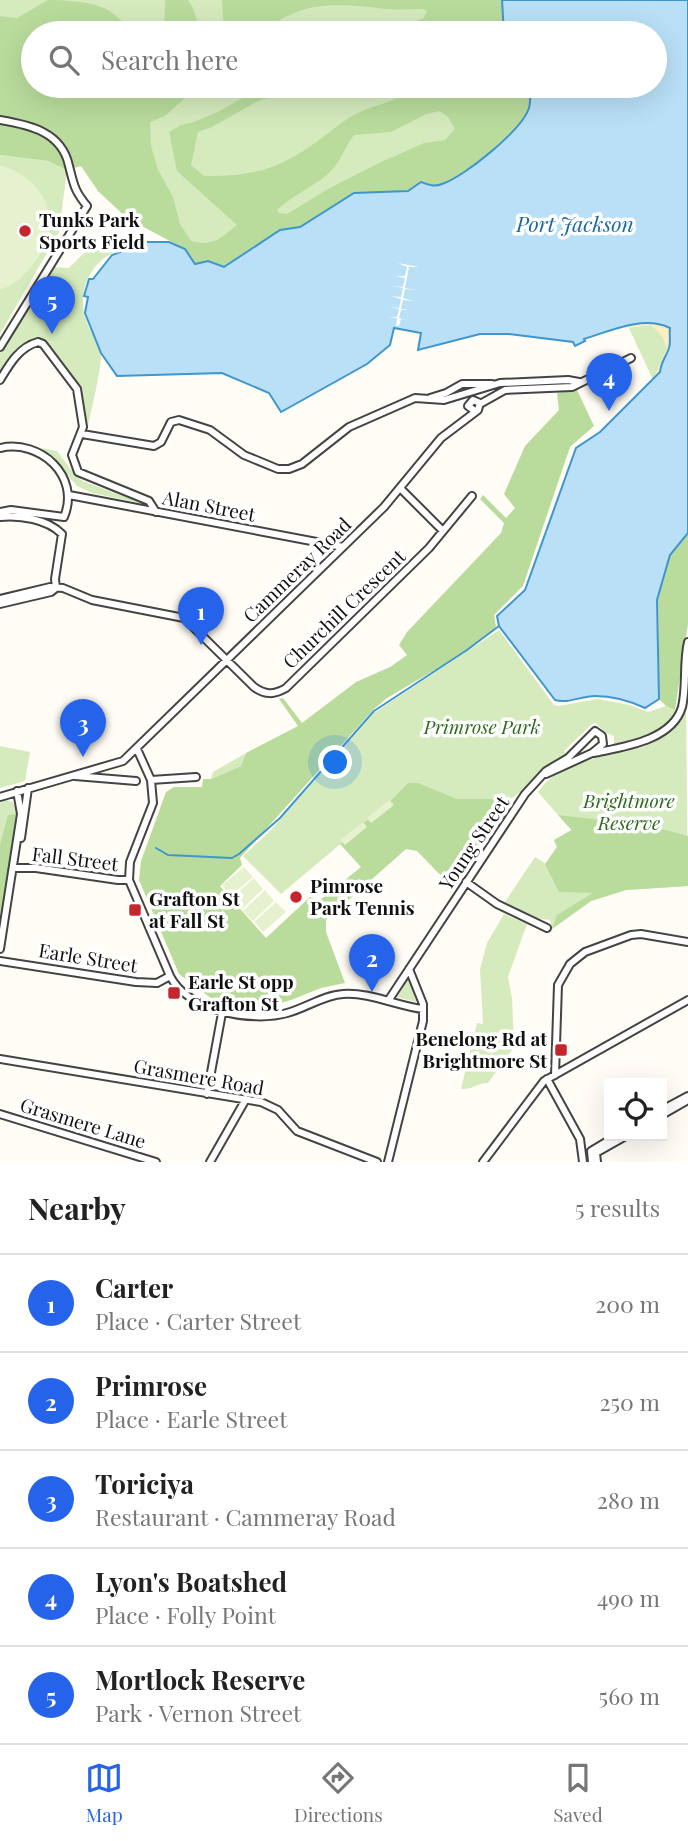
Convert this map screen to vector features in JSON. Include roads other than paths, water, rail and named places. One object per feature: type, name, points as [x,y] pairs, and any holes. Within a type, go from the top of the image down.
[{"type":"street","points":[[0,120],[37,129],[61,145],[69,163],[76,192],[87,206],[0,347]]},
{"type":"street","points":[[0,380],[13,359],[32,343],[43,344],[78,390],[83,427],[72,455],[78,472],[149,501],[156,512]]},
{"type":"street","points":[[430,398],[435,401],[456,397],[473,400],[505,390],[572,387],[631,358]]},
{"type":"street","points":[[82,434],[154,446],[161,442],[171,422],[179,420],[210,430],[244,455],[275,468],[289,469],[302,464],[349,427],[415,398],[430,398],[462,384],[568,380],[579,382]]},
{"type":"street","points":[[473,400],[500,383]]},
{"type":"street","name":"Cammeray Road","points":[[0,797],[123,761],[343,547],[400,488],[441,438],[459,424],[473,400]]},
{"type":"street","points":[[0,447],[34,450],[62,475],[69,495],[64,517],[11,510],[0,515]]},
{"type":"street","points":[[400,488],[443,530]]},
{"type":"street","name":"Alan Street","points":[[69,495],[343,547]]},
{"type":"street","name":"Churchill Crescent","points":[[57,588],[92,600],[184,618],[261,692],[278,693],[429,548],[472,496]]},
{"type":"street","points":[[0,515],[43,522],[55,527],[62,534],[55,579],[57,588],[50,587],[0,602]]},
{"type":"street","points":[[592,753],[645,741],[675,720],[682,707],[688,642]]},
{"type":"street","name":"Young Street","points":[[388,1001],[525,794],[545,774],[568,758],[595,731],[602,736],[603,744],[592,753],[545,774]]},
{"type":"street","points":[[137,749],[150,780],[153,803],[130,862],[129,880],[170,976],[183,992],[222,1013],[249,1015],[284,1014],[346,994],[424,1009]]},
{"type":"street","points":[[96,769],[99,779]]},
{"type":"street","points":[[72,776],[136,781]]},
{"type":"street","points":[[150,780],[196,777]]},
{"type":"street","points":[[9,895],[16,868],[28,788]]},
{"type":"street","points":[[0,949],[21,814],[17,792]]},
{"type":"street","name":"Fall Street","points":[[16,868],[36,867],[129,880]]},
{"type":"street","points":[[467,882],[497,904],[547,928]]},
{"type":"street","points":[[555,1074],[558,985],[570,964],[585,952],[631,935],[642,934],[688,942]]},
{"type":"street","name":"Earle Street","points":[[0,961],[136,982],[157,983],[170,976]]},
{"type":"street","points":[[388,1162],[424,1009],[410,969]]},
{"type":"street","points":[[482,1162],[537,1087],[547,1079],[688,1000]]},
{"type":"street","points":[[207,1094],[222,1013]]},
{"type":"street","name":"Grasmere Road","points":[[0,1059],[270,1105],[304,1135],[377,1162]]},
{"type":"street","points":[[547,1079],[580,1139],[583,1162]]},
{"type":"street","points":[[667,1108],[688,1098]]},
{"type":"street","points":[[667,1112],[688,1098]]},
{"type":"street","points":[[210,1162],[246,1099]]},
{"type":"street","name":"Grasmere Lane","points":[[0,1114],[156,1162]]},
{"type":"street","points":[[594,1162],[591,1151],[607,1141]]},
{"type":"street","points":[[594,1162],[596,1153],[617,1141]]},
{"type":"water","name":"Port Jackson","points":[[502,0],[688,0],[688,533],[670,555],[657,600],[659,699],[645,708],[621,699],[601,696],[555,700],[499,626],[497,616],[525,590],[576,448],[600,432],[660,372],[669,348],[670,328],[649,323],[627,326],[584,339],[585,341],[575,346],[573,342],[509,334],[480,334],[418,350],[421,333],[394,328],[390,345],[367,364],[281,412],[269,393],[222,373],[117,376],[101,353],[85,313],[88,297],[84,296],[89,279],[93,279],[112,255],[147,242],[169,242],[185,249],[195,264],[208,261],[224,267],[280,230],[300,227],[354,193],[408,191],[421,182],[436,185],[452,180],[491,152],[516,128],[529,108],[530,98],[667,98],[667,21],[503,21]]},
{"type":"waterway","points":[[156,848],[168,855],[232,858],[239,854],[280,818],[374,711],[499,626]]},
{"type":"place","name":"Tunks Park Sports Field","points":[[25,231]]},
{"type":"place","name":"Mortlock Reserve","points":[[52,334]]},
{"type":"place","name":"Lyon's Boatshed","points":[[609,411]]},
{"type":"place","name":"Carter","points":[[201,645]]},
{"type":"place","name":"Toriciya","points":[[83,757]]},
{"type":"place","name":"Pimrose Park Tennis","points":[[296,897]]},
{"type":"place","name":"Grafton St at Fall St","points":[[135,910]]},
{"type":"place","name":"Primrose","points":[[372,992]]},
{"type":"place","name":"Earle St opp Grafton St","points":[[174,993]]},
{"type":"place","name":"Benelong Rd at Brightmore St","points":[[561,1050]]},
{"type":"park label","name":"Primrose Park","points":[[482,727]]},
{"type":"park label","name":"Brightmore Reserve","points":[[629,812]]}]
